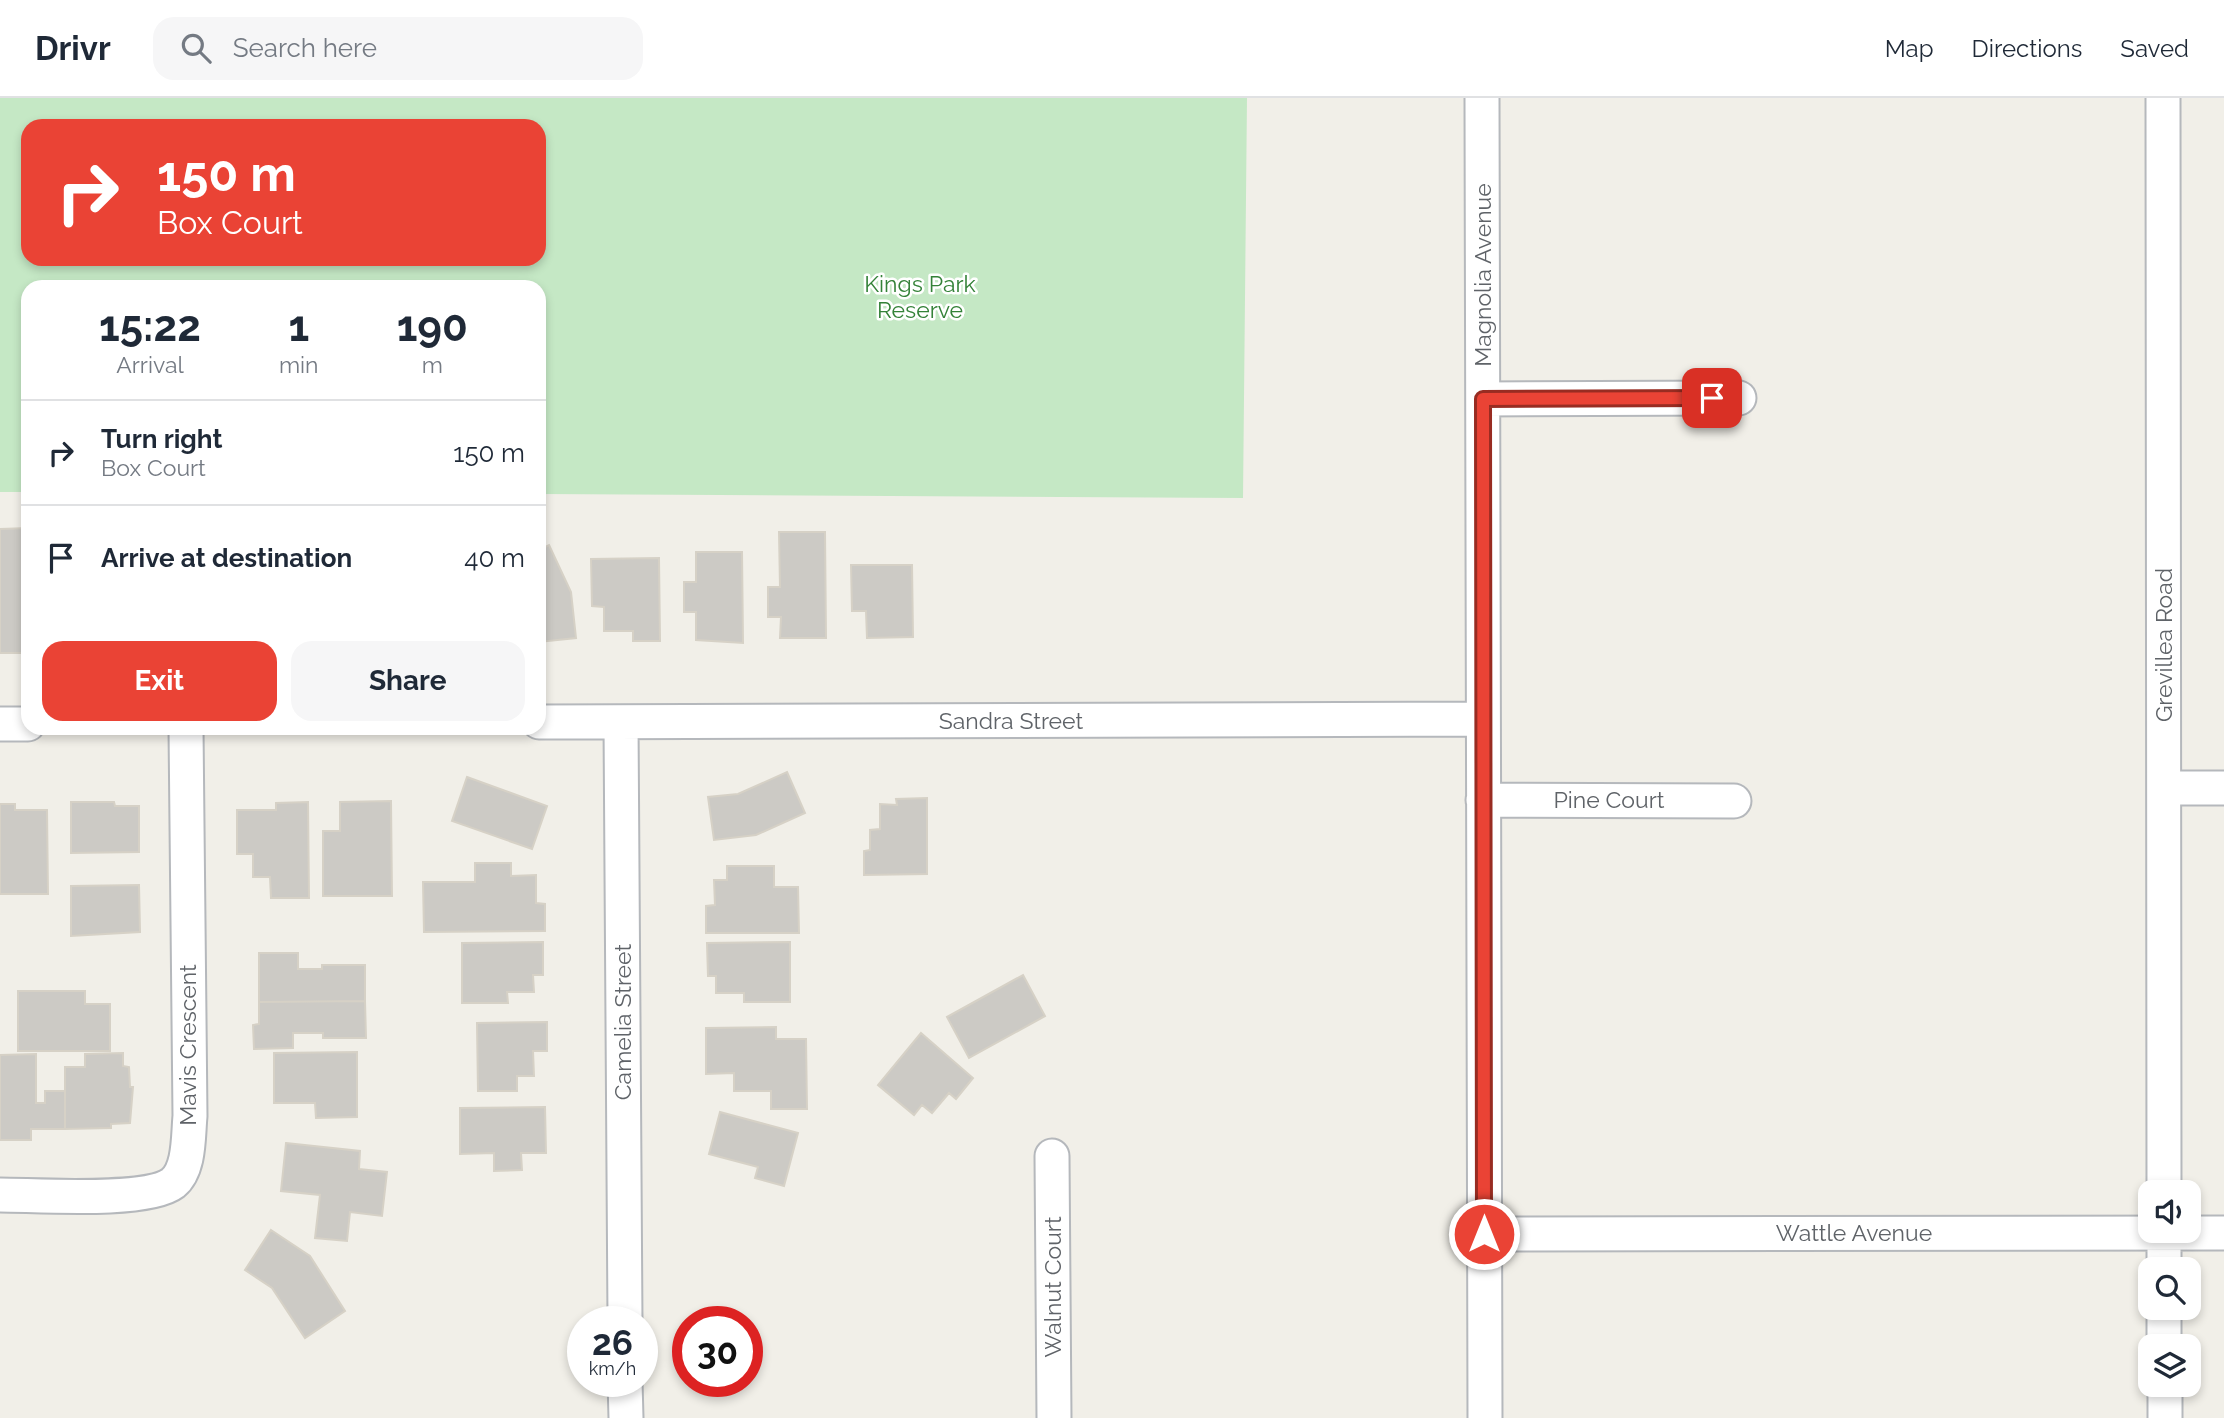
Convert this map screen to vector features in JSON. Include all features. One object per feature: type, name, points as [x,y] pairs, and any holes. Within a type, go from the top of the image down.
[{"type":"street","name":"Magnolia Avenue","points":[[1482,98],[1485,1418]]},
{"type":"street","name":"Grevillea Road","points":[[2163,98],[2164,1180]]},
{"type":"street","points":[[1483,399],[1740,398]]},
{"type":"street","name":"Sandra Street","points":[[546,722],[1482,719]]},
{"type":"street","name":"Camelia Street","points":[[621,722],[625,1306]]},
{"type":"street","points":[[0,724],[21,724]]},
{"type":"street","name":"Mavis Crescent","points":[[0,1195],[151,1193],[174,1182],[187,1155],[190,1102],[186,735]]},
{"type":"street","points":[[2164,788],[2224,788]]},
{"type":"street","name":"Pine Court","points":[[1483,800],[1734,801]]},
{"type":"street","name":"Walnut Court","points":[[1052,1156],[1054,1418]]},
{"type":"street","name":"Wattle Avenue","points":[[1484,1234],[2138,1231]]},
{"type":"street","name":"Wattle Avenue","points":[[2201,1232],[2224,1233]]},
{"type":"street","points":[[625,1397],[626,1418]]},
{"type":"street","points":[[2165,1397],[2165,1418]]},
{"type":"green space","name":"Kings Park Reserve","points":[[0,98],[1247,98],[1243,498],[546,494],[546,280],[21,280],[21,492],[0,492]]},
{"type":"building","points":[[21,528],[21,653],[0,653],[0,529]]},
{"type":"building","points":[[779,532],[825,532],[826,638],[780,638],[781,617],[768,617],[768,587],[780,587]]},
{"type":"building","points":[[549,545],[571,592],[576,638],[546,641],[546,546]]},
{"type":"building","points":[[696,552],[742,552],[743,643],[696,640],[696,612],[684,612],[684,582],[696,582]]},
{"type":"building","points":[[659,558],[660,641],[633,641],[633,631],[604,631],[604,607],[592,606],[591,559]]},
{"type":"building","points":[[851,565],[912,565],[913,637],[867,638],[866,611],[852,611]]},
{"type":"building","points":[[787,772],[805,813],[756,835],[714,840],[708,797],[738,794]]},
{"type":"building","points":[[467,777],[547,806],[532,849],[452,821]]},
{"type":"building","points":[[927,798],[927,874],[864,875],[864,851],[870,850],[870,830],[880,829],[880,804],[897,805],[896,799]]},
{"type":"building","points":[[391,801],[392,896],[323,896],[323,831],[340,831],[340,802]]},
{"type":"building","points":[[71,802],[114,802],[115,806],[139,806],[139,852],[71,853]]},
{"type":"building","points":[[308,802],[309,898],[271,898],[270,877],[253,877],[253,854],[237,854],[237,810],[276,810],[276,803]]},
{"type":"building","points":[[0,804],[15,804],[15,810],[47,810],[48,894],[0,894]]},
{"type":"building","points":[[475,863],[511,863],[511,876],[536,875],[536,903],[545,904],[545,931],[424,932],[423,882],[475,882]]},
{"type":"building","points":[[727,866],[774,866],[774,887],[798,887],[799,933],[706,933],[706,906],[715,905],[714,880],[727,880]]},
{"type":"building","points":[[139,885],[140,932],[71,936],[71,886]]},
{"type":"building","points":[[543,942],[543,975],[533,975],[534,992],[507,992],[508,1003],[462,1003],[462,943]]},
{"type":"building","points":[[790,942],[790,1002],[744,1002],[744,993],[716,993],[716,976],[708,976],[707,943]]},
{"type":"building","points":[[259,953],[298,953],[298,969],[322,969],[322,965],[365,965],[365,1001],[259,1002]]},
{"type":"building","points":[[1023,975],[1045,1016],[969,1058],[947,1017]]},
{"type":"building","points":[[18,991],[85,991],[85,1004],[110,1004],[110,1051],[18,1051]]},
{"type":"building","points":[[365,1001],[366,1038],[323,1038],[323,1033],[293,1033],[293,1048],[254,1049],[253,1025],[259,1024],[259,1002]]},
{"type":"building","points":[[547,1022],[547,1051],[533,1051],[534,1076],[517,1076],[517,1091],[478,1091],[477,1023]]},
{"type":"building","points":[[776,1027],[776,1039],[806,1039],[807,1109],[771,1109],[771,1091],[734,1091],[734,1073],[706,1074],[706,1028]]},
{"type":"building","points":[[921,1033],[973,1078],[956,1099],[949,1093],[932,1113],[922,1105],[914,1115],[878,1085]]},
{"type":"building","points":[[357,1052],[357,1117],[316,1118],[315,1103],[274,1103],[274,1053]]},
{"type":"building","points":[[123,1053],[123,1066],[129,1067],[130,1087],[133,1087],[130,1123],[111,1124],[111,1128],[65,1129],[65,1067],[85,1067],[85,1054]]},
{"type":"building","points":[[36,1054],[36,1103],[45,1103],[45,1091],[65,1091],[65,1129],[31,1129],[31,1140],[0,1140],[0,1055]]},
{"type":"building","points":[[545,1107],[546,1153],[521,1153],[522,1170],[494,1171],[494,1153],[460,1154],[460,1108]]},
{"type":"building","points":[[720,1112],[798,1133],[784,1186],[755,1178],[758,1167],[709,1154]]},
{"type":"building","points":[[286,1143],[360,1151],[359,1169],[387,1172],[382,1216],[350,1212],[347,1241],[315,1238],[320,1195],[281,1191]]},
{"type":"building","points":[[271,1230],[310,1256],[345,1311],[305,1338],[272,1288],[245,1270]]},
{"type":"route","points":[[1484,1234],[1483,399],[1712,398]]}]
